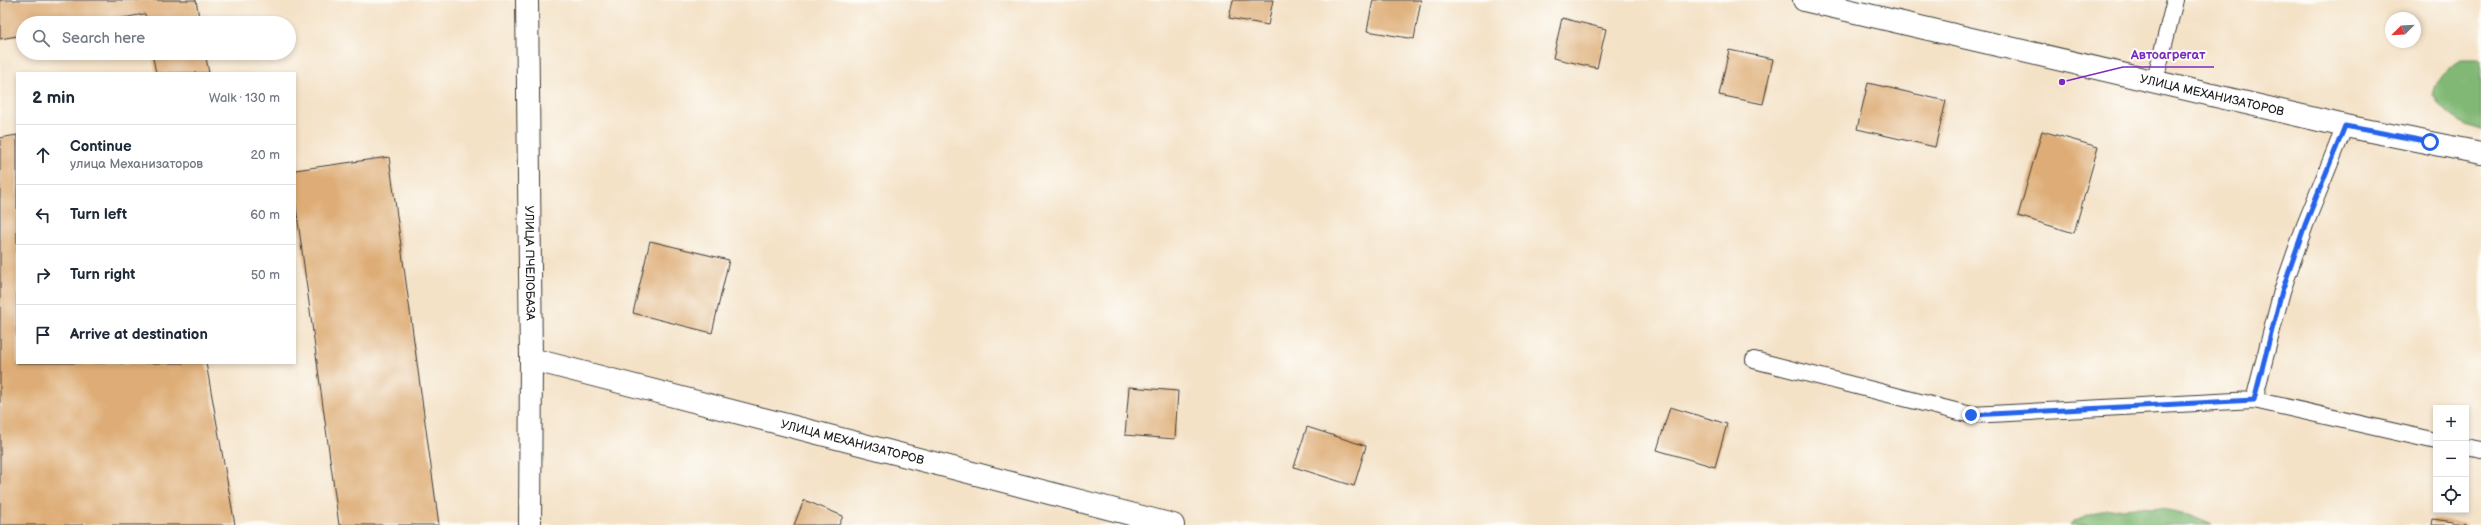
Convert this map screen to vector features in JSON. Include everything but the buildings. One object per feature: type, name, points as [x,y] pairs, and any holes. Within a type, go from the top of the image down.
[{"type":"street","name":"УЛИЦА ПЧЕЛОБАЗА","points":[[527,0],[531,359],[530,525]]},
{"type":"street","name":"УЛИЦА МЕХАНИЗАТОРОВ","points":[[1804,0],[2155,80],[2345,126],[2481,154]]},
{"type":"street","name":"УЛИЦА МЕХАНИЗАТОРОВ","points":[[531,359],[1173,525]]},
{"type":"lane","points":[[2155,80],[2175,0]]},
{"type":"lane","points":[[2254,400],[2282,291],[2305,225],[2345,126]]},
{"type":"lane","points":[[1754,360],[1971,415],[2254,400],[2433,440]]},
{"type":"lane","points":[[2469,448],[2481,450]]},
{"type":"green space","points":[[2461,60],[2481,60],[2481,130],[2459,121],[2447,113],[2433,95],[2437,83],[2443,74]]},
{"type":"green space","points":[[2136,507],[2157,508],[2175,512],[2193,517],[2212,525],[2071,525],[2075,521],[2106,509]]},
{"type":"place","name":"Автоагрегат","points":[[2062,82]]},
{"type":"route","points":[[1971,415],[2254,400],[2282,291],[2305,225],[2345,126],[2430,142]]}]
